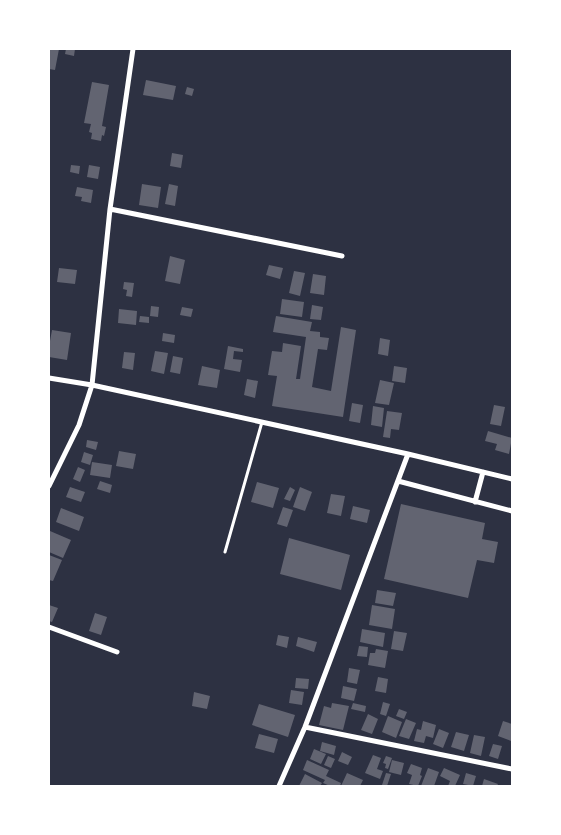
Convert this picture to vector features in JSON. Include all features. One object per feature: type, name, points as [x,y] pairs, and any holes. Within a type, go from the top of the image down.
[{"type":"street","points":[[49,486],[79,424],[92,385],[110,209],[133,49]]},
{"type":"street","points":[[110,209],[342,256]]},
{"type":"street","points":[[49,378],[92,385],[262,422],[512,479]]},
{"type":"street","points":[[280,786],[305,727],[408,454]]},
{"type":"street","points":[[475,502],[483,472]]},
{"type":"street","points":[[398,481],[512,511]]},
{"type":"street","points":[[49,627],[116,652]]},
{"type":"street","points":[[305,727],[512,769]]},
{"type":"lane","points":[[225,552],[262,422]]},
{"type":"building","points":[[49,49],[59,49],[55,70],[49,69]]},
{"type":"building","points":[[66,49],[75,49],[74,56],[65,54]]},
{"type":"building","points":[[146,80],[176,86],[173,100],[143,95]]},
{"type":"building","points":[[92,82],[109,85],[102,126],[106,127],[101,141],[91,139],[92,133],[89,132],[91,124],[84,123]]},
{"type":"building","points":[[187,87],[194,89],[192,96],[185,94]]},
{"type":"building","points":[[172,153],[183,155],[181,168],[170,166]]},
{"type":"building","points":[[71,165],[80,166],[79,174],[70,172]]},
{"type":"building","points":[[89,165],[100,167],[98,179],[87,177]]},
{"type":"building","points":[[142,184],[161,187],[158,208],[139,205]]},
{"type":"building","points":[[169,184],[178,186],[175,206],[165,204]]},
{"type":"building","points":[[77,187],[93,190],[91,203],[81,201],[82,197],[75,196]]},
{"type":"building","points":[[170,256],[185,260],[180,284],[165,281]]},
{"type":"building","points":[[269,265],[283,268],[280,279],[266,275]]},
{"type":"building","points":[[59,268],[77,270],[75,284],[57,282]]},
{"type":"building","points":[[294,271],[305,273],[300,296],[289,293]]},
{"type":"building","points":[[313,274],[326,276],[324,295],[310,293]]},
{"type":"building","points":[[124,282],[134,283],[132,297],[126,296],[127,290],[123,289]]},
{"type":"building","points":[[282,299],[304,302],[302,317],[280,314]]},
{"type":"building","points":[[312,305],[323,307],[321,320],[310,319]]},
{"type":"building","points":[[151,306],[159,307],[158,317],[150,316]]},
{"type":"building","points":[[182,307],[193,309],[191,317],[180,315]]},
{"type":"building","points":[[119,309],[137,311],[136,325],[118,323]]},
{"type":"building","points":[[140,316],[149,317],[149,323],[139,322]]},
{"type":"building","points":[[276,316],[312,322],[310,331],[320,332],[320,337],[329,338],[327,350],[318,349],[312,387],[331,391],[341,327],[356,330],[343,417],[272,406],[277,376],[268,375],[272,351],[282,352],[283,343],[301,346],[296,379],[300,379],[306,337],[273,332]]},
{"type":"building","points":[[52,330],[71,333],[67,360],[49,357],[49,341]]},
{"type":"building","points":[[163,333],[175,335],[174,343],[162,341]]},
{"type":"building","points":[[380,338],[390,340],[388,356],[378,354]]},
{"type":"building","points":[[228,346],[243,349],[243,352],[234,351],[233,359],[242,360],[240,372],[224,369]]},
{"type":"building","points":[[155,351],[168,353],[164,374],[151,371]]},
{"type":"building","points":[[124,352],[135,353],[133,370],[122,368]]},
{"type":"building","points":[[173,356],[183,358],[180,374],[170,372]]},
{"type":"building","points":[[202,366],[220,370],[217,388],[198,385]]},
{"type":"building","points":[[394,366],[407,368],[405,383],[392,381]]},
{"type":"building","points":[[247,379],[258,381],[255,398],[244,395]]},
{"type":"building","points":[[380,380],[394,383],[389,405],[375,403]]},
{"type":"building","points":[[352,403],[363,405],[360,423],[349,421]]},
{"type":"building","points":[[494,405],[505,407],[501,426],[490,424]]},
{"type":"building","points":[[373,406],[384,408],[382,427],[371,425]]},
{"type":"building","points":[[387,411],[402,413],[399,430],[391,429],[390,438],[383,437]]},
{"type":"building","points":[[488,431],[512,438],[509,454],[495,450],[497,444],[485,441]]},
{"type":"building","points":[[87,440],[98,442],[96,450],[86,447]]},
{"type":"building","points":[[119,451],[136,454],[133,469],[116,466]]},
{"type":"building","points":[[84,452],[93,455],[90,465],[81,462]]},
{"type":"building","points":[[92,462],[112,465],[110,478],[90,475]]},
{"type":"building","points":[[78,467],[85,470],[80,482],[73,479]]},
{"type":"building","points":[[100,481],[112,485],[110,493],[97,489]]},
{"type":"building","points":[[257,482],[279,488],[273,508],[251,502]]},
{"type":"building","points":[[70,487],[85,492],[81,502],[66,497]]},
{"type":"building","points":[[290,487],[295,490],[290,501],[284,499]]},
{"type":"building","points":[[300,487],[312,492],[305,511],[293,507]]},
{"type":"building","points":[[331,494],[345,496],[341,516],[327,513]]},
{"type":"building","points":[[401,504],[485,523],[482,539],[498,542],[494,563],[477,560],[468,598],[384,579]]},
{"type":"building","points":[[353,506],[370,510],[367,523],[350,519]]},
{"type":"building","points":[[283,507],[293,510],[287,527],[277,524]]},
{"type":"building","points":[[61,508],[84,517],[79,531],[56,522]]},
{"type":"building","points":[[50,531],[71,540],[63,558],[49,552]]},
{"type":"building","points":[[289,538],[350,555],[341,590],[280,574]]},
{"type":"building","points":[[49,555],[62,560],[53,581],[49,580]]},
{"type":"building","points":[[377,590],[396,593],[393,606],[375,603]]},
{"type":"building","points":[[49,605],[58,608],[52,622],[49,621]]},
{"type":"building","points":[[372,605],[395,609],[392,629],[369,625]]},
{"type":"building","points":[[95,613],[107,617],[101,635],[89,631]]},
{"type":"building","points":[[362,629],[385,633],[383,647],[360,642]]},
{"type":"building","points":[[394,631],[407,633],[403,651],[391,649]]},
{"type":"building","points":[[278,635],[289,637],[287,648],[276,645]]},
{"type":"building","points":[[298,637],[317,642],[314,652],[296,646]]},
{"type":"building","points":[[359,646],[368,647],[367,657],[357,656]]},
{"type":"building","points":[[376,649],[388,651],[385,668],[368,665],[370,653],[375,653]]},
{"type":"building","points":[[349,668],[360,670],[357,684],[347,682]]},
{"type":"building","points":[[378,677],[388,679],[386,693],[375,691]]},
{"type":"building","points":[[296,678],[309,679],[308,689],[295,688]]},
{"type":"building","points":[[343,686],[357,689],[354,701],[341,698]]},
{"type":"building","points":[[291,690],[304,692],[302,705],[289,703]]},
{"type":"building","points":[[194,692],[210,696],[207,709],[192,706]]},
{"type":"building","points":[[383,702],[390,704],[386,716],[380,714]]},
{"type":"building","points":[[332,703],[349,706],[343,730],[319,725],[324,706],[331,708]]},
{"type":"building","points":[[353,703],[366,706],[365,712],[351,709]]},
{"type":"building","points":[[259,704],[295,715],[288,737],[252,725]]},
{"type":"building","points":[[399,709],[407,712],[404,719],[396,716]]},
{"type":"building","points":[[368,714],[378,719],[372,734],[361,730]]},
{"type":"building","points":[[388,716],[402,722],[396,738],[382,732]]},
{"type":"building","points":[[406,719],[416,723],[409,739],[399,736]]},
{"type":"building","points":[[423,721],[436,725],[433,738],[426,736],[424,743],[414,741],[417,729],[421,730]]},
{"type":"building","points":[[503,721],[512,724],[511,741],[498,736]]},
{"type":"building","points":[[439,729],[449,733],[443,748],[433,744]]},
{"type":"building","points":[[456,732],[469,735],[464,751],[451,747]]},
{"type":"building","points":[[259,734],[278,739],[274,753],[255,748]]},
{"type":"building","points":[[474,735],[485,737],[481,756],[470,753]]},
{"type":"building","points":[[322,742],[336,746],[334,755],[320,751]]},
{"type":"building","points":[[493,744],[502,746],[498,759],[489,756]]},
{"type":"building","points":[[314,749],[326,754],[321,764],[310,759]]},
{"type":"building","points":[[342,752],[352,757],[348,765],[338,761]]},
{"type":"building","points":[[373,755],[381,758],[377,769],[383,771],[380,779],[365,773]]},
{"type":"building","points":[[328,756],[335,759],[331,768],[324,765]]},
{"type":"building","points":[[386,756],[392,758],[388,769],[385,768],[386,764],[383,763]]},
{"type":"building","points":[[307,760],[329,770],[326,776],[341,783],[340,786],[330,786],[323,783],[325,780],[303,770]]},
{"type":"building","points":[[392,760],[404,763],[401,775],[389,772]]},
{"type":"building","points":[[411,764],[422,768],[420,775],[422,776],[418,786],[409,784],[412,775],[407,773]]},
{"type":"building","points":[[428,768],[439,772],[434,786],[421,786]]},
{"type":"building","points":[[444,768],[460,775],[455,786],[448,786],[450,781],[440,776]]},
{"type":"building","points":[[347,773],[363,780],[360,786],[341,786]]},
{"type":"building","points":[[386,773],[391,774],[387,786],[385,786],[382,785]]},
{"type":"building","points":[[466,773],[476,776],[473,786],[463,784]]},
{"type":"building","points":[[305,774],[322,783],[320,786],[299,786]]},
{"type":"building","points":[[484,779],[498,784],[497,786],[482,786]]}]
